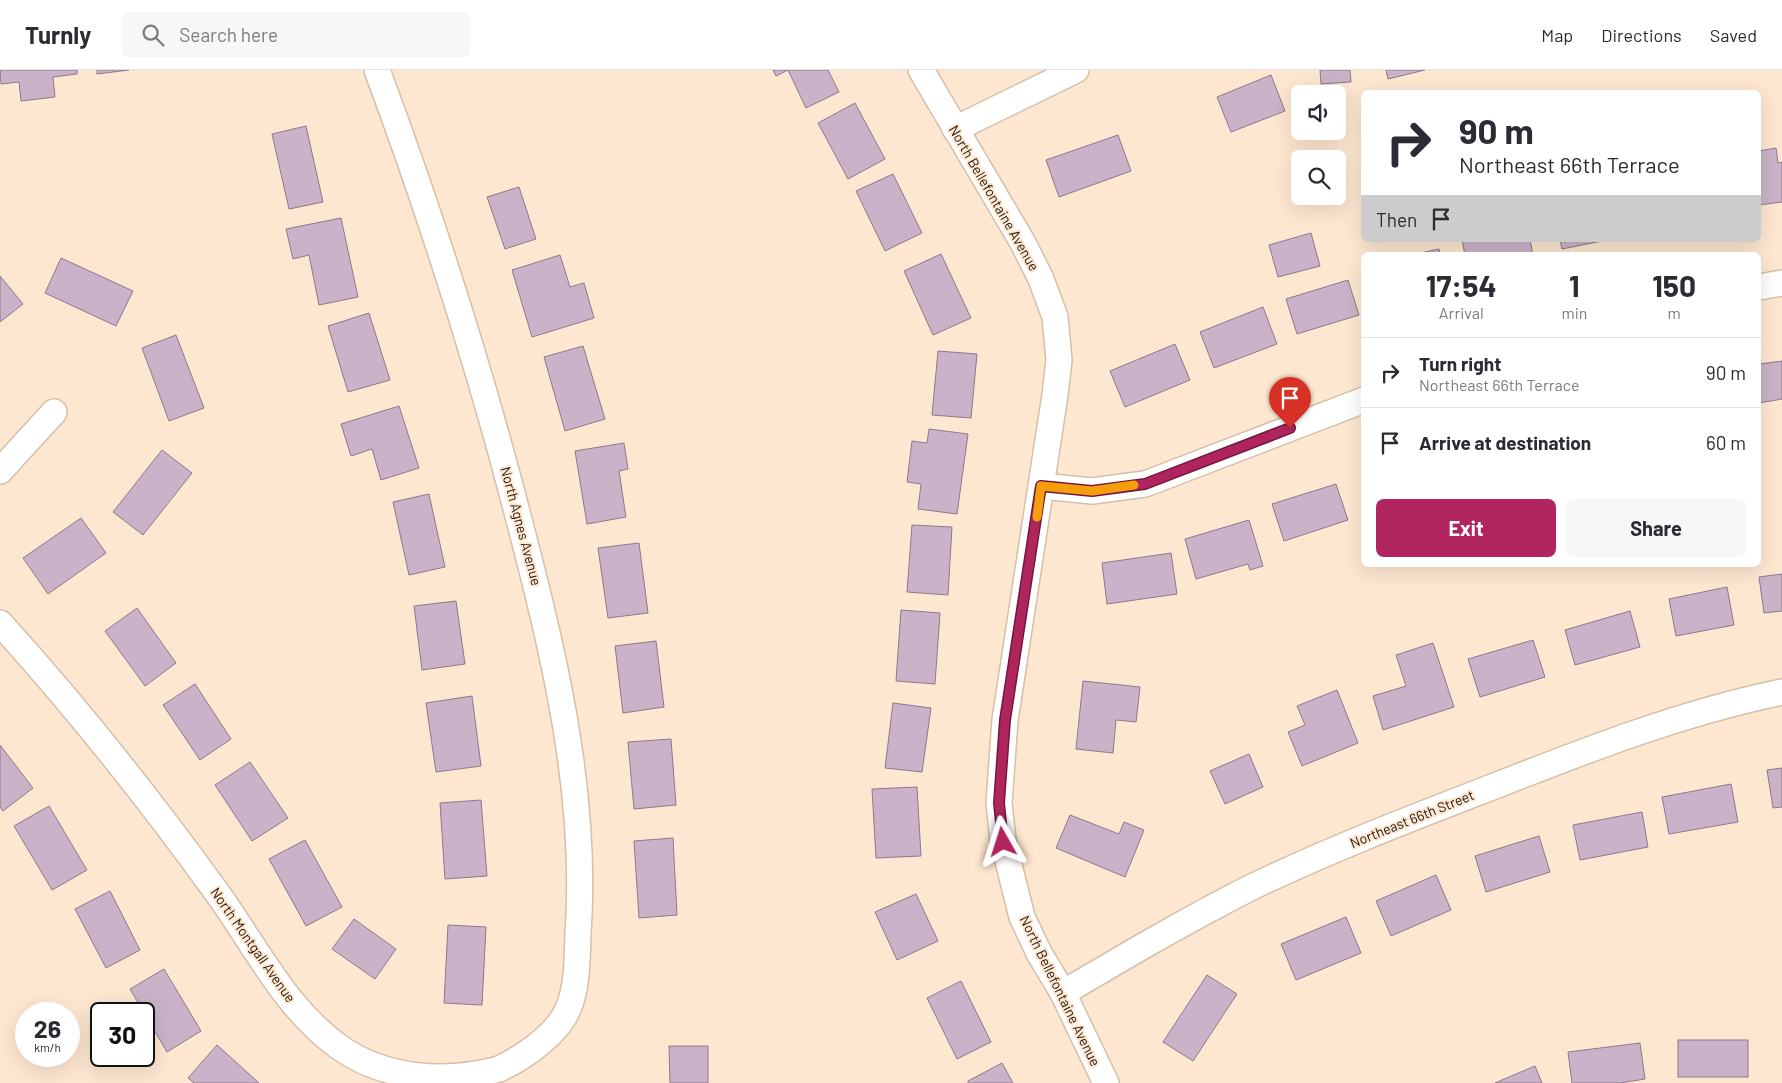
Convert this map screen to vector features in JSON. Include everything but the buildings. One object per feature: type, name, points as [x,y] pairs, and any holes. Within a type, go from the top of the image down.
[{"type":"street","name":"North Agnes Avenue","points":[[377,70],[450,280],[497,435],[538,592],[563,704],[574,774],[579,844],[580,915],[575,986],[571,997]]},
{"type":"street","name":"North Bellefontaine Avenue","points":[[921,70],[1023,242],[1040,278],[1055,317],[1059,360],[1005,720],[999,803],[1003,842],[1022,917],[1039,953],[1062,992],[1106,1083]]},
{"type":"street","points":[[955,129],[1076,70]]},
{"type":"street","points":[[1761,287],[1782,283]]},
{"type":"street","points":[[1041,486],[1092,491],[1145,484],[1361,401]]},
{"type":"street","points":[[0,471],[54,412]]},
{"type":"street","name":"North Montgall Avenue","points":[[0,623],[44,672],[135,782],[220,896],[287,997],[312,1025],[342,1049],[375,1067],[410,1079],[428,1082],[467,1079],[504,1067],[536,1046],[563,1019],[571,997]]},
{"type":"street","name":"Northeast 66th Street","points":[[1062,992],[1151,940],[1249,889],[1384,828],[1592,747],[1674,720],[1782,692]]},
{"type":"slow traffic","points":[[1037,517],[1041,486],[1092,491],[1134,485]]},
{"type":"route","points":[[1003,842],[999,803],[1005,720],[1041,486],[1092,491],[1145,484],[1290,428]]}]
